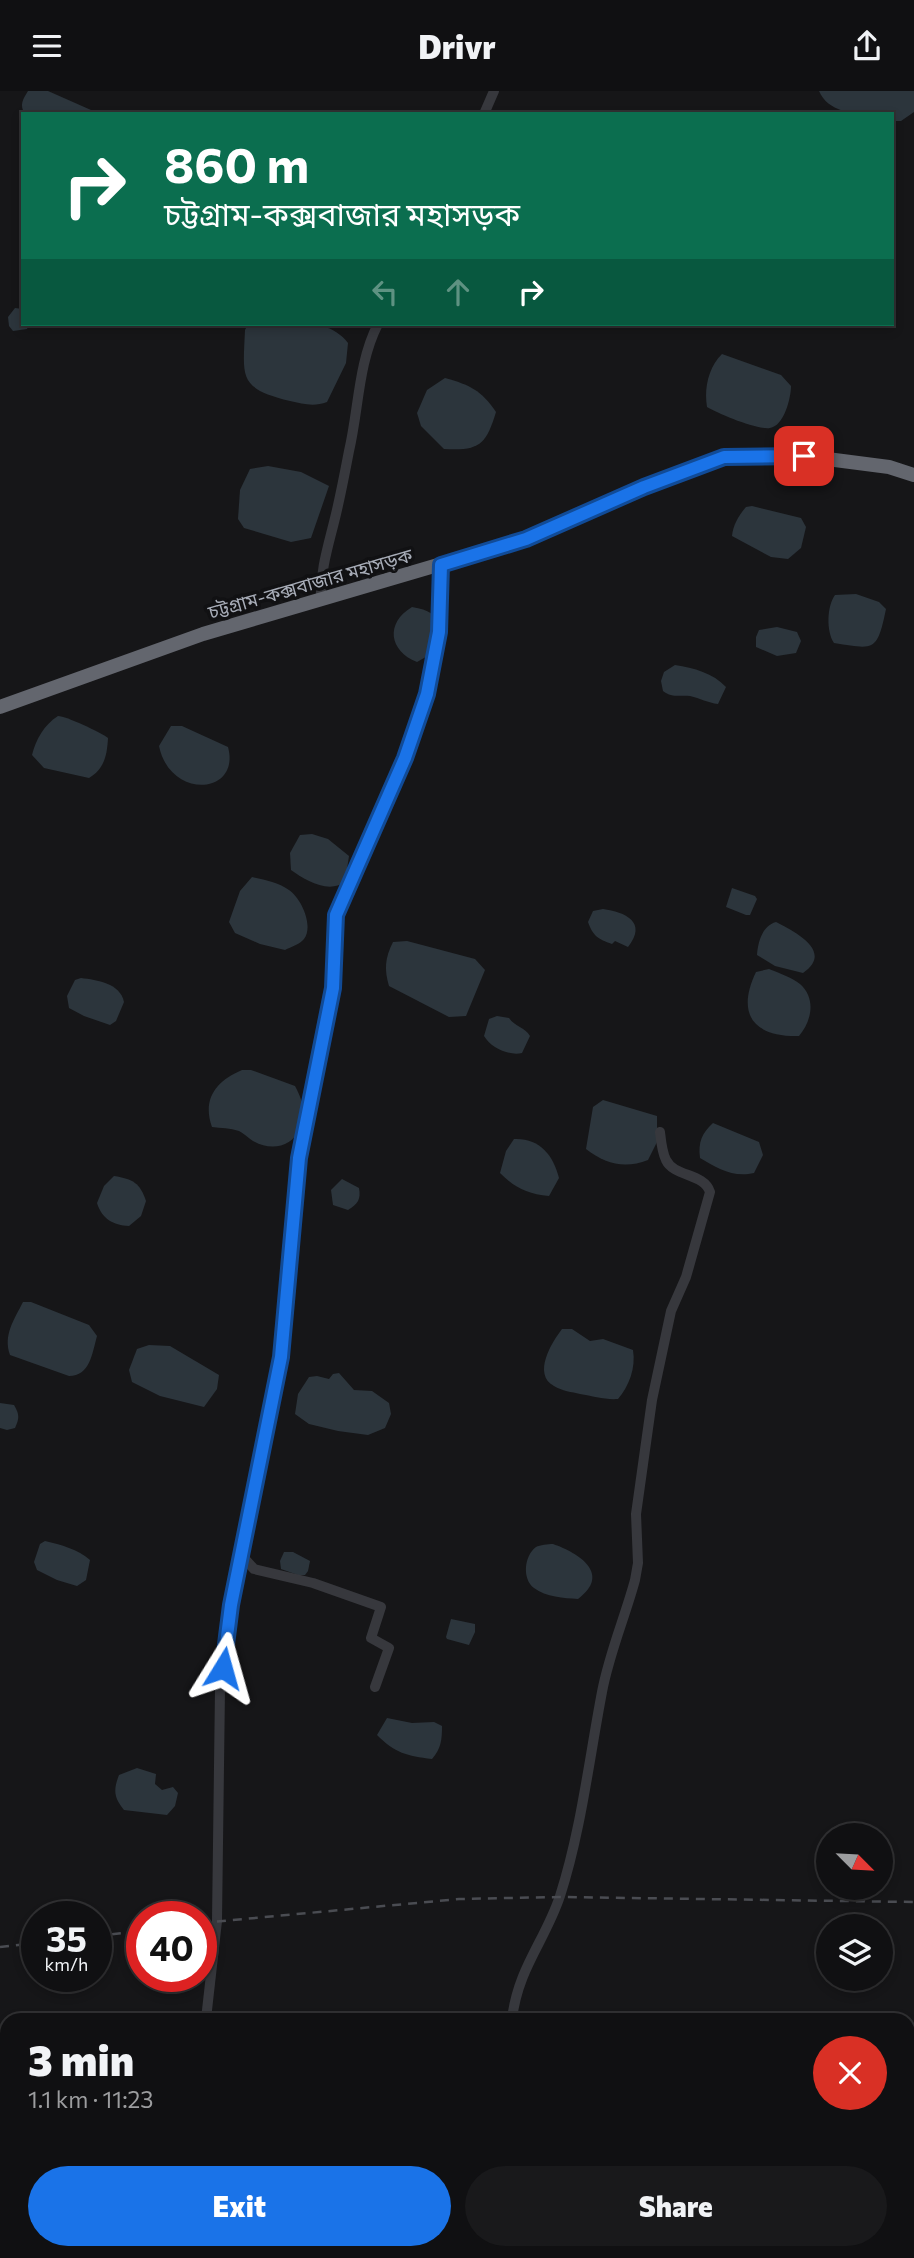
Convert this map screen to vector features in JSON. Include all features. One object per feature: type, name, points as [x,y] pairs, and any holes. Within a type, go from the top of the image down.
[{"type":"highway","name":"চট্টগ্রাম-কক্সবাজার মহাসড়ক","points":[[0,707],[203,634],[526,539],[644,487],[724,457],[804,456],[889,467],[914,475]]},
{"type":"street","points":[[485,112],[494,91]]},
{"type":"street","points":[[321,600],[320,583],[326,549],[359,401],[363,363],[377,326]]},
{"type":"street","points":[[207,2013],[217,1921],[220,1689],[231,1605],[243,1557],[281,1357],[299,1158],[333,988],[336,915],[405,758],[427,694],[439,632],[441,565]]},
{"type":"street","points":[[513,2013],[517,1988],[560,1897],[572,1851],[602,1690],[635,1580],[638,1563],[636,1514],[652,1400],[671,1311],[686,1277],[710,1192],[705,1184],[670,1166],[663,1151],[660,1132]]},
{"type":"street","points":[[243,1557],[254,1569],[313,1583],[381,1607],[371,1638],[389,1648],[375,1686]]},
{"type":"shaded area","points":[[28,91],[48,91],[92,112],[24,112],[23,99]]},
{"type":"shaded area","points":[[819,91],[914,91],[914,112],[901,121],[894,121],[894,112],[848,112],[825,100]]},
{"type":"shaded area","points":[[15,308],[21,309],[21,326],[28,326],[27,329],[13,331],[8,317]]},
{"type":"shaded area","points":[[247,326],[322,326],[339,334],[348,343],[346,363],[327,402],[313,405],[295,402],[273,396],[252,385],[245,370]]},
{"type":"shaded area","points":[[722,354],[781,375],[791,386],[786,411],[775,426],[764,428],[748,424],[707,407],[708,379]]},
{"type":"shaded area","points":[[445,378],[474,389],[496,412],[489,432],[473,447],[444,449],[421,426],[417,413],[427,390]]},
{"type":"shaded area","points":[[268,466],[301,472],[329,486],[311,538],[291,542],[244,528],[238,519],[240,490],[250,469]]},
{"type":"shaded area","points":[[752,506],[801,518],[806,527],[801,548],[788,559],[771,557],[732,536],[741,513],[746,507]]},
{"type":"shaded area","points":[[856,594],[879,602],[886,609],[880,634],[872,645],[834,643],[829,625],[832,600],[835,595]]},
{"type":"shaded area","points":[[412,607],[431,613],[437,622],[431,654],[417,662],[401,651],[394,636],[397,621]]},
{"type":"shaded area","points":[[777,627],[797,632],[801,641],[796,653],[777,656],[756,647],[759,630]]},
{"type":"shaded area","points":[[675,665],[703,672],[721,682],[726,687],[718,704],[663,691],[661,681],[664,672]]},
{"type":"shaded area","points":[[58,716],[108,738],[104,761],[89,778],[44,768],[32,755],[41,733]]},
{"type":"shaded area","points":[[171,726],[182,726],[228,747],[229,763],[224,775],[215,782],[202,785],[189,783],[176,776],[166,764],[159,746]]},
{"type":"shaded area","points":[[312,834],[328,839],[349,856],[345,882],[331,887],[324,886],[291,870],[290,853],[300,835]]},
{"type":"shaded area","points":[[252,877],[280,885],[294,894],[307,920],[304,939],[285,950],[260,944],[235,933],[229,922],[240,891]]},
{"type":"shaded area","points":[[732,888],[757,899],[750,915],[726,907]]},
{"type":"shaded area","points":[[603,909],[626,916],[635,925],[634,938],[628,947],[615,941],[612,944],[603,940],[592,931],[588,922],[593,911]]},
{"type":"shaded area","points":[[776,922],[800,936],[813,950],[815,957],[812,965],[803,973],[775,966],[757,955],[764,931]]},
{"type":"shaded area","points":[[407,941],[475,959],[485,970],[466,1016],[449,1017],[389,986],[386,964],[390,948],[393,942]]},
{"type":"shaded area","points":[[769,969],[800,984],[809,996],[809,1017],[799,1036],[770,1032],[753,1020],[748,1000],[750,987],[756,972]]},
{"type":"shaded area","points":[[81,978],[107,984],[118,991],[124,1002],[116,1021],[110,1025],[69,1008],[67,996],[75,980]]},
{"type":"shaded area","points":[[497,1016],[509,1018],[530,1036],[522,1053],[501,1050],[484,1036],[489,1019]]},
{"type":"shaded area","points":[[242,1070],[251,1070],[295,1086],[302,1102],[303,1117],[296,1135],[286,1144],[266,1146],[239,1131],[212,1127],[209,1108],[214,1092],[218,1085]]},
{"type":"shaded area","points":[[603,1100],[657,1116],[657,1142],[648,1160],[631,1164],[616,1163],[600,1158],[586,1149],[593,1107]]},
{"type":"shaded area","points":[[713,1123],[759,1142],[763,1155],[754,1173],[732,1173],[700,1158],[702,1138]]},
{"type":"shaded area","points":[[514,1139],[531,1141],[549,1155],[559,1178],[549,1196],[522,1189],[500,1173],[506,1151]]},
{"type":"shaded area","points":[[114,1176],[135,1183],[146,1201],[141,1216],[129,1226],[109,1220],[97,1203],[104,1186]]},
{"type":"shaded area","points":[[342,1179],[359,1188],[358,1201],[348,1210],[333,1205],[331,1190]]},
{"type":"shaded area","points":[[23,1302],[31,1302],[89,1325],[97,1336],[89,1363],[82,1372],[69,1376],[10,1355],[9,1334]]},
{"type":"shaded area","points":[[562,1329],[572,1329],[590,1341],[603,1339],[633,1350],[631,1376],[618,1399],[567,1391],[548,1381],[544,1366],[546,1358]]},
{"type":"shaded area","points":[[149,1345],[170,1346],[219,1375],[217,1389],[204,1407],[160,1396],[132,1382],[129,1370],[137,1349]]},
{"type":"shaded area","points":[[339,1373],[354,1390],[372,1391],[389,1403],[391,1414],[385,1428],[368,1435],[338,1431],[309,1424],[295,1414],[298,1394],[309,1377],[329,1379],[333,1374]]},
{"type":"shaded area","points":[[0,1403],[14,1405],[18,1417],[15,1428],[0,1428]]},
{"type":"shaded area","points":[[45,1541],[75,1550],[90,1560],[86,1580],[77,1586],[37,1570],[34,1562],[40,1544]]},
{"type":"shaded area","points":[[553,1544],[573,1553],[588,1565],[592,1573],[588,1590],[578,1599],[555,1597],[530,1584],[526,1573],[529,1556],[538,1546]]},
{"type":"shaded area","points":[[284,1552],[293,1552],[310,1561],[305,1575],[281,1569],[280,1561]]},
{"type":"shaded area","points":[[451,1619],[475,1624],[475,1632],[469,1645],[447,1639]]},
{"type":"shaded area","points":[[387,1718],[412,1723],[434,1722],[442,1726],[440,1744],[432,1759],[402,1753],[377,1735]]},
{"type":"shaded area","points":[[137,1768],[156,1774],[155,1784],[162,1790],[173,1787],[178,1793],[175,1806],[167,1815],[124,1810],[116,1797],[119,1775]]},
{"type":"railway","points":[[217,1922],[459,1899],[560,1897],[914,1902]]},
{"type":"railway","points":[[112,1934],[126,1933]]},
{"type":"railway","points":[[0,1947],[21,1945]]},
{"type":"route","points":[[223,1668],[231,1605],[243,1557],[281,1357],[299,1158],[333,988],[336,915],[405,758],[427,694],[439,632],[441,565],[526,539],[644,487],[724,457],[804,456]]}]
